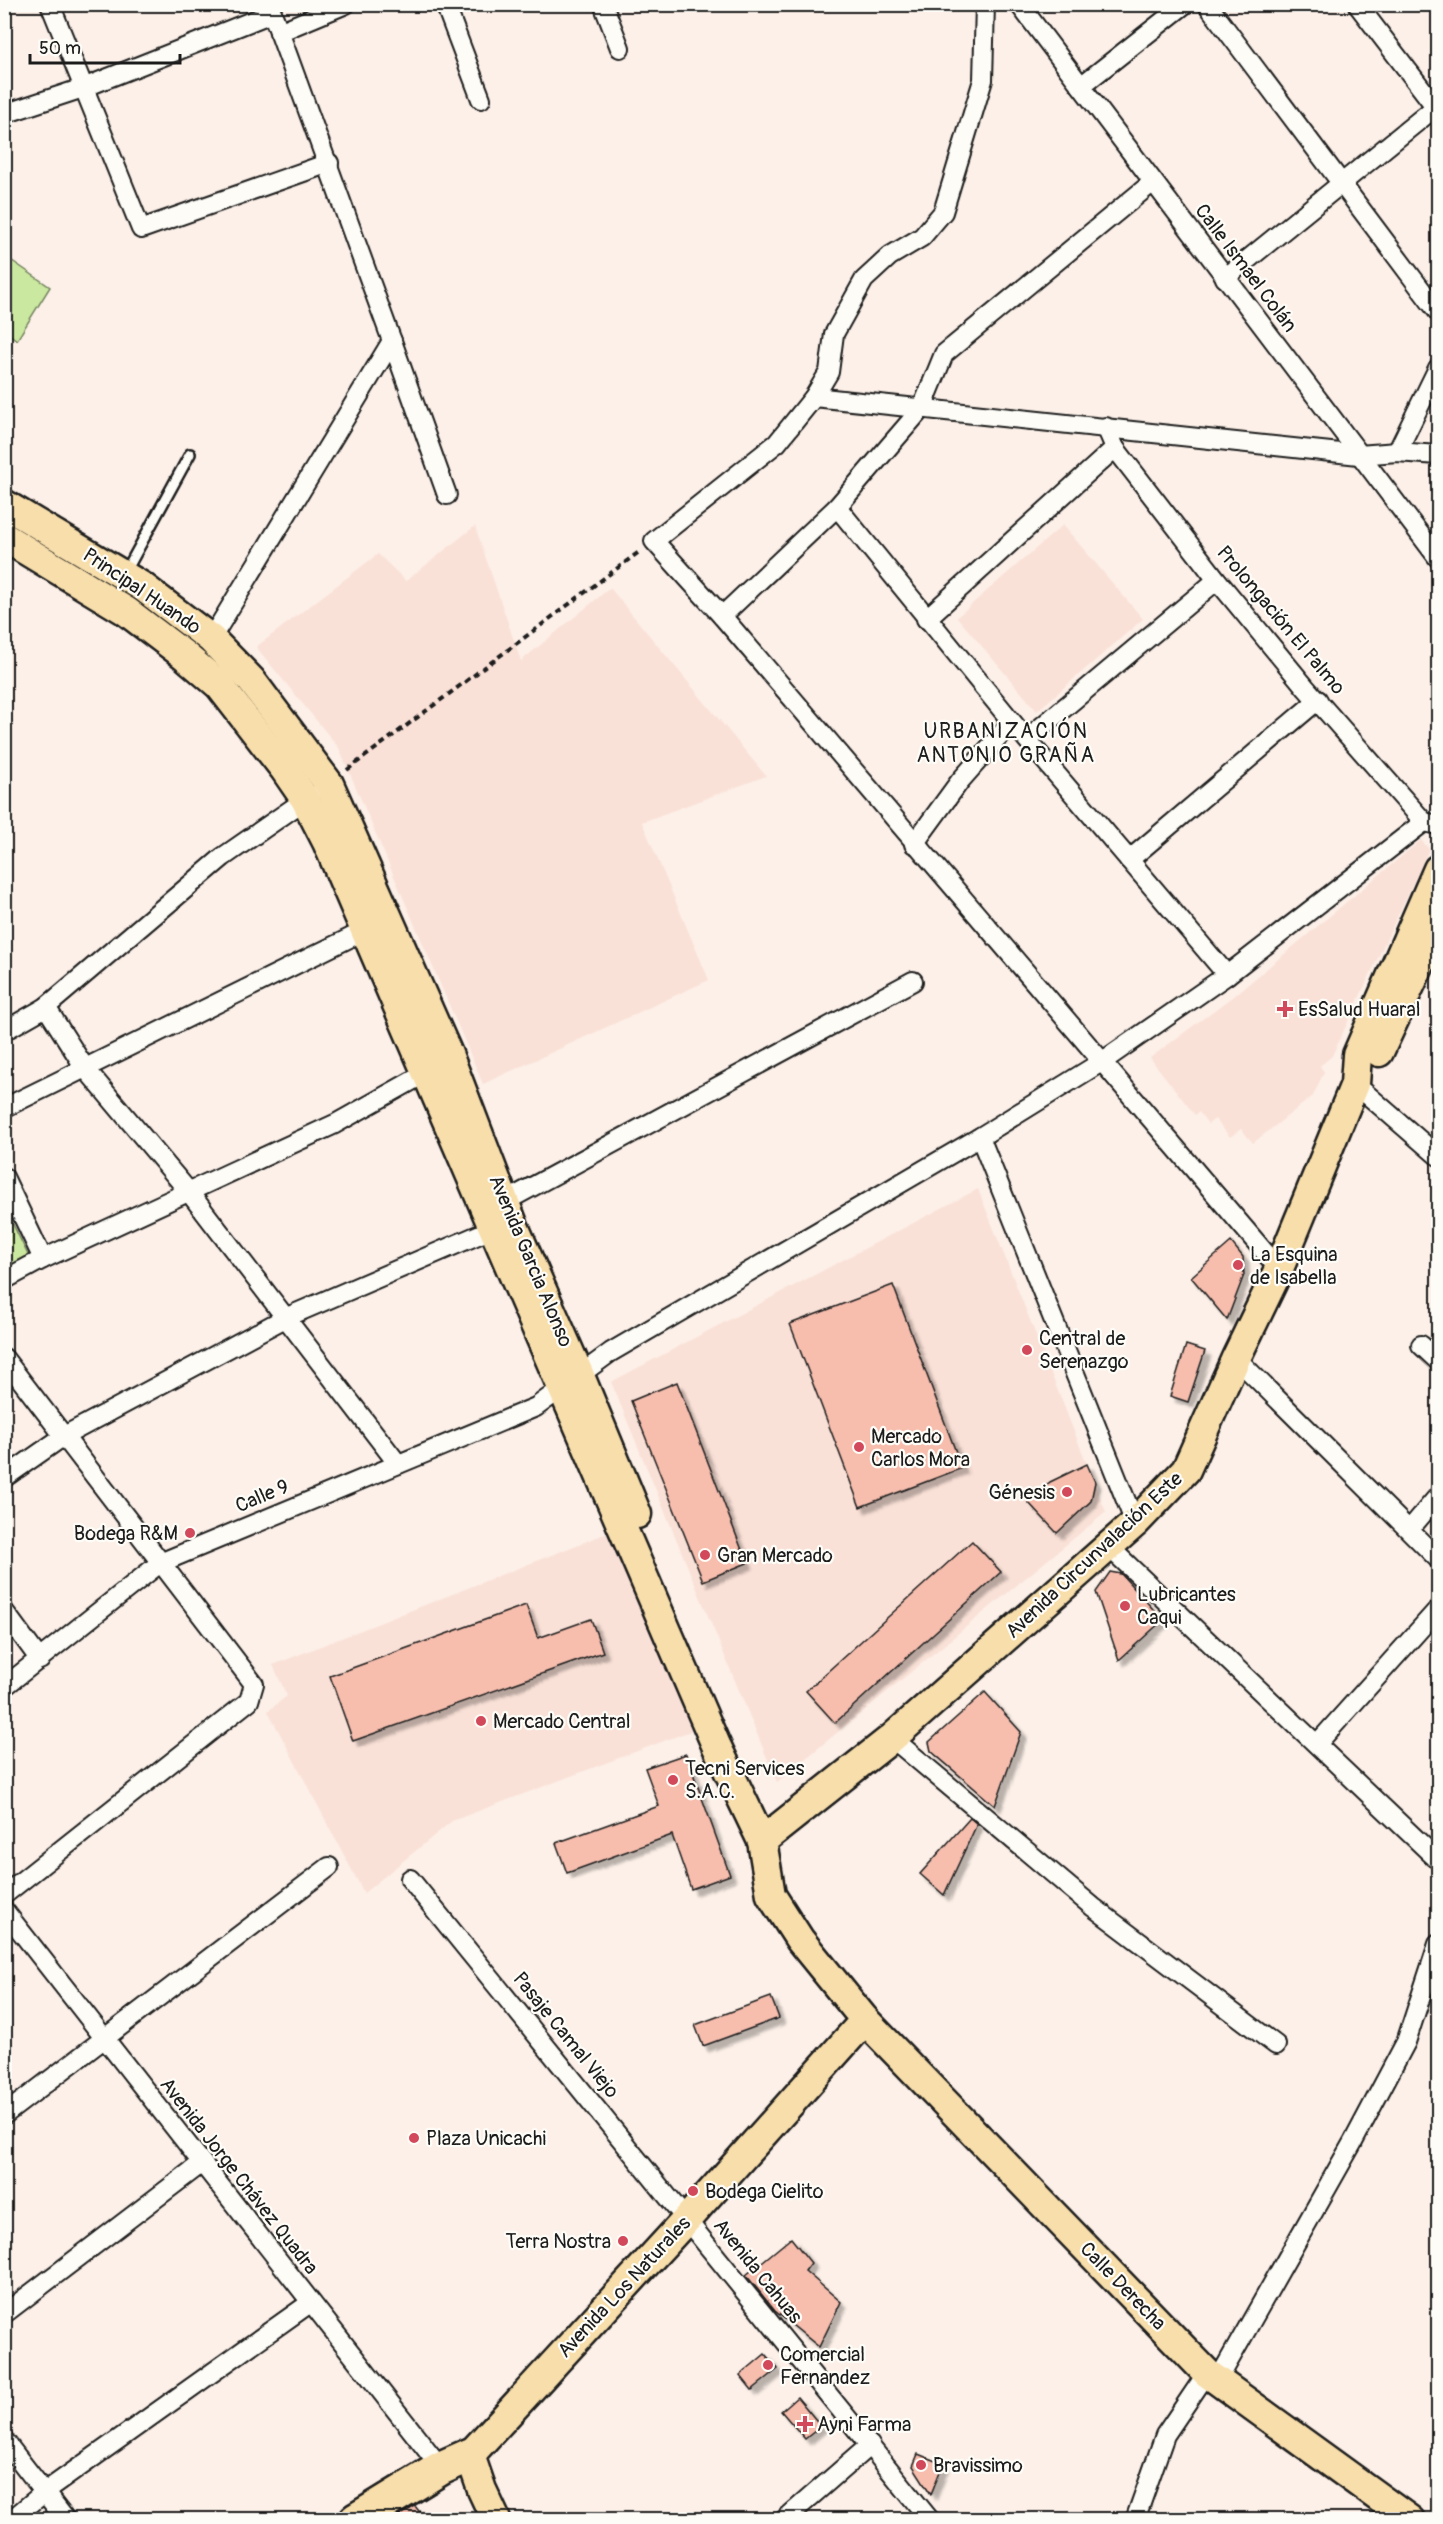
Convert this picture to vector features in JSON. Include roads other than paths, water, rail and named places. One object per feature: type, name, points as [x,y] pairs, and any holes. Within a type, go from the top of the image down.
[{"type":"highway","name":"Avenida Los Naturales","points":[[356,2520],[456,2462]]},
{"type":"main road","name":"Principal Huando","points":[[4,504],[123,575],[211,639],[251,680],[317,791]]},
{"type":"main road","name":"Principal Huando","points":[[4,537],[126,611],[184,655],[219,685],[317,791]]},
{"type":"main road","name":"Avenida Garcia Alonso","points":[[317,791],[376,925],[427,1075],[492,1229],[571,1383],[703,1671],[716,1744],[762,1840],[771,1895],[800,1940],[865,2020]]},
{"type":"main road","name":"Avenida Circunvalación Este","points":[[762,1840],[892,1737],[1135,1523],[1186,1470],[1279,1269],[1355,1084],[1357,1055],[1438,869]]},
{"type":"main road","name":"Avenida Garcia Alonso","points":[[376,925],[448,1054],[571,1383]]},
{"type":"main road","name":"Avenida Circunvalación Este","points":[[1355,1084],[1373,1065],[1438,926]]},
{"type":"main road","name":"Avenida Los Naturales","points":[[456,2462],[687,2219],[865,2020]]},
{"type":"main road","name":"Calle Derecha","points":[[865,2020],[1213,2376],[1410,2520]]},
{"type":"main road","points":[[456,2462],[482,2490],[496,2520]]},
{"type":"street","points":[[50,4],[141,229],[329,163]]},
{"type":"street","points":[[279,32],[346,4]]},
{"type":"street","points":[[445,4],[481,99]]},
{"type":"street","points":[[603,4],[620,48]]},
{"type":"street","points":[[985,4],[983,80],[943,212],[922,237],[890,256],[864,280],[834,334],[829,372],[814,397],[777,443],[654,541],[722,616],[914,844],[1103,1061],[1279,1269]]},
{"type":"street","name":"Calle Ismael Colán","points":[[1019,4],[1438,558]]},
{"type":"street","points":[[1081,86],[1185,4]]},
{"type":"street","points":[[1207,4],[1438,312]]},
{"type":"street","points":[[1225,278],[1438,107],[1357,4]]},
{"type":"street","points":[[4,114],[83,88],[271,9],[329,163],[447,495]]},
{"type":"street","points":[[722,616],[837,507],[922,408],[944,354],[1153,182]]},
{"type":"street","points":[[211,639],[392,341]]},
{"type":"street","points":[[1397,452],[1438,368]]},
{"type":"street","points":[[814,397],[1359,455],[1397,452],[1438,455]]},
{"type":"street","name":"Prolongación El Palmo","points":[[1106,427],[1115,448],[1217,580],[1318,700],[1431,823]]},
{"type":"street","points":[[926,618],[1115,448]]},
{"type":"street","points":[[837,507],[1012,722],[1227,975]]},
{"type":"street","points":[[1027,739],[1217,580]]},
{"type":"street","points":[[1129,860],[1318,700]]},
{"type":"street","points":[[914,844],[960,781],[1012,722]]},
{"type":"street","points":[[4,1031],[46,1007],[223,857],[317,791]]},
{"type":"street","name":"Calle 9","points":[[4,1687],[160,1563],[536,1407],[611,1352],[980,1137],[1103,1061],[1227,975],[1431,823]]},
{"type":"street","points":[[4,1108],[376,925]]},
{"type":"street","points":[[504,1202],[913,981]]},
{"type":"street","points":[[46,1007],[85,1068],[189,1192],[398,1464]]},
{"type":"street","points":[[4,1280],[44,1259],[335,1124],[427,1075],[448,1054]]},
{"type":"street","points":[[1355,1084],[1438,1156]]},
{"type":"street","points":[[980,1137],[1135,1523]]},
{"type":"street","points":[[4,1177],[44,1259]]},
{"type":"street","points":[[4,1478],[64,1436],[287,1317],[492,1229]]},
{"type":"street","points":[[1420,1345],[1438,1360]]},
{"type":"street","points":[[4,1358],[254,1684],[249,1701],[4,1895]]},
{"type":"street","points":[[1236,1358],[1438,1559]]},
{"type":"street","points":[[1410,1529],[1438,1496]]},
{"type":"street","points":[[1108,1546],[1438,1860]]},
{"type":"street","points":[[1317,1744],[1438,1609]]},
{"type":"street","points":[[4,1611],[40,1660]]},
{"type":"street","points":[[892,1737],[1093,1906],[1276,2045]]},
{"type":"street","points":[[4,2115],[329,1867]]},
{"type":"street","name":"Pasaje Camal Viejo","points":[[410,1879],[687,2219]]},
{"type":"street","name":"Avenida Jorge Chávez Quadra","points":[[4,1910],[310,2303],[456,2462]]},
{"type":"street","points":[[1135,2520],[1165,2435],[1213,2376],[1353,2142],[1406,2042],[1438,1944]]},
{"type":"street","points":[[4,2314],[202,2163]]},
{"type":"street","name":"Avenida Cahuas","points":[[687,2219],[930,2520]]},
{"type":"street","points":[[11,2520],[46,2491],[310,2303]]},
{"type":"street","points":[[4,2440],[46,2491],[66,2520]]},
{"type":"street","points":[[783,2520],[870,2445]]},
{"type":"lane","points":[[123,575],[189,454]]},
{"type":"place","name":"EsSalud Huaral","points":[[1285,1009]]},
{"type":"place","name":"La Esquina de Isabella","points":[[1238,1265]]},
{"type":"place","name":"Central de Serenazgo","points":[[1027,1350]]},
{"type":"place","name":"Mercado Carlos Mora","points":[[859,1447]]},
{"type":"place","name":"Génesis","points":[[1067,1492]]},
{"type":"place","name":"Bodega R&M","points":[[190,1533]]},
{"type":"place","name":"Gran Mercado","points":[[705,1555]]},
{"type":"place","name":"Lubricantes Caqui","points":[[1125,1606]]},
{"type":"place","name":"Mercado Central","points":[[481,1721]]},
{"type":"place","name":"Tecni Services S.A.C.","points":[[673,1780]]},
{"type":"place","name":"Plaza Unicachi","points":[[414,2138]]},
{"type":"place","name":"Bodega Cielito","points":[[693,2191]]},
{"type":"place","name":"Terra Nostra","points":[[623,2241]]},
{"type":"place","name":"Comercial Fernandez","points":[[768,2365]]},
{"type":"place","name":"Ayni Farma","points":[[805,2424]]},
{"type":"place","name":"Bravissimo","points":[[921,2465]]},
{"type":"district","name":"URBANIZACIÓN ANTONIO GRAÑA","points":[[1006,743]]}]
